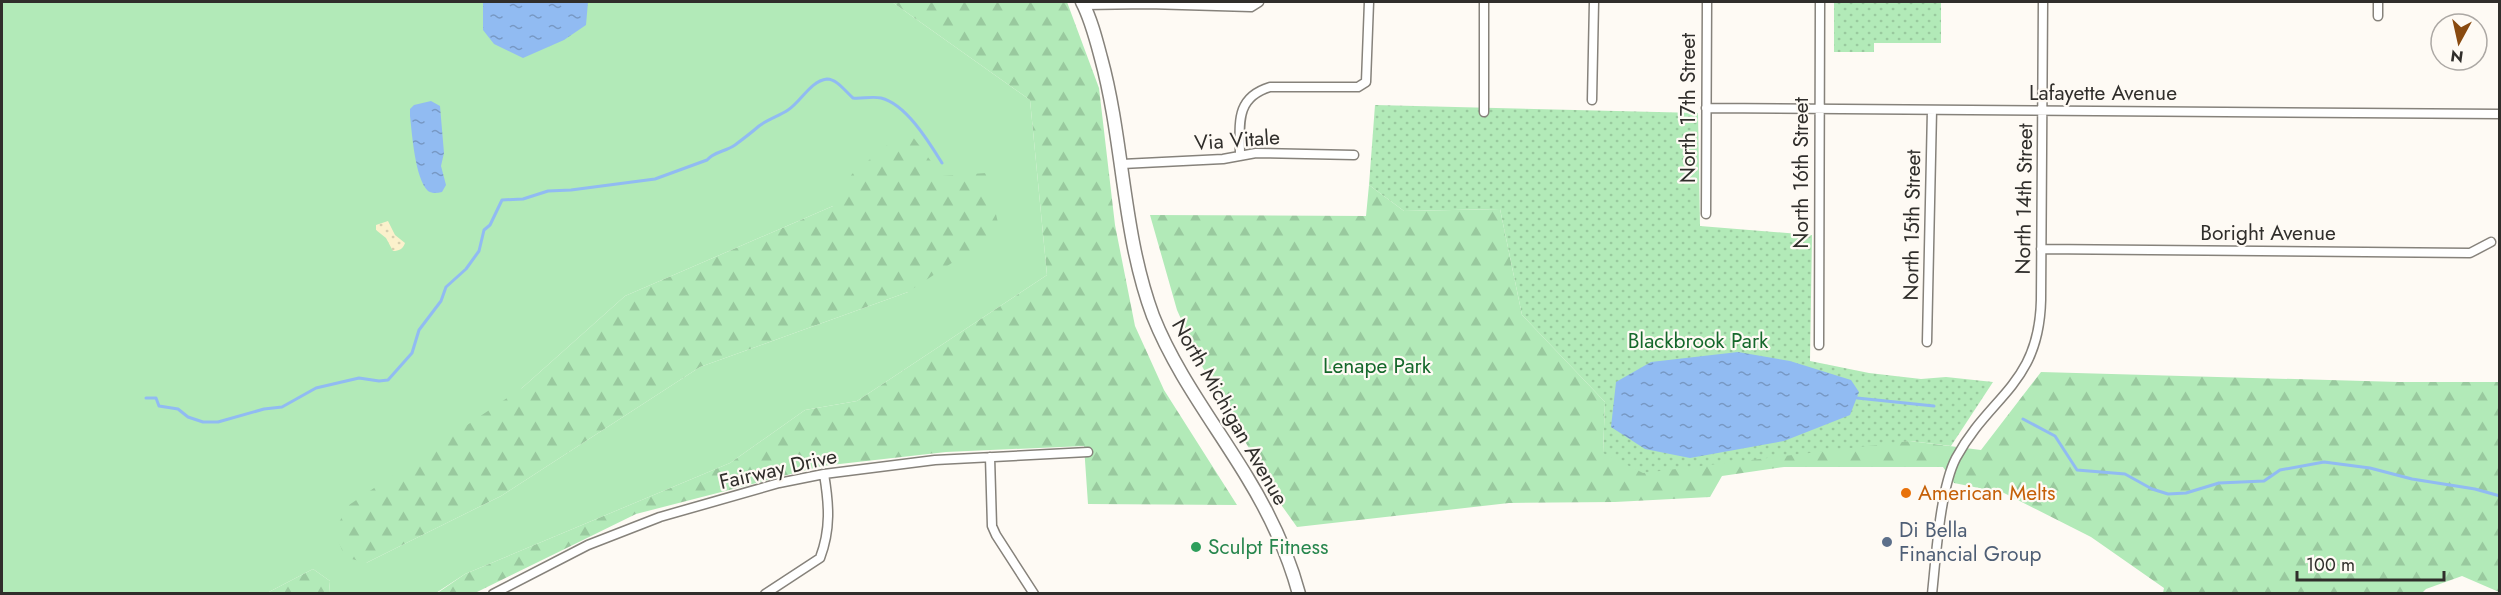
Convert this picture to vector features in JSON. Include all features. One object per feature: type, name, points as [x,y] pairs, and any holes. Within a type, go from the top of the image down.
[{"type":"street","points":[[1240,156],[1242,110],[1248,98],[1258,90],[1270,87],[1358,87],[1363,84],[1367,77],[1369,2]]},
{"type":"street","points":[[1484,2],[1484,112]]},
{"type":"street","points":[[1592,99],[1594,2]]},
{"type":"street","name":"North 17th Street","points":[[1706,214],[1707,2]]},
{"type":"street","name":"North 16th Street","points":[[1819,345],[1820,2]]},
{"type":"street","name":"North 14th Street","points":[[1932,594],[1946,491],[1952,468],[1966,442],[2014,384],[2030,358],[2038,334],[2041,314],[2043,2]]},
{"type":"street","points":[[2378,2],[2378,16]]},
{"type":"street","points":[[1083,3],[1251,7],[1257,3]]},
{"type":"street","name":"North Michigan Avenue","points":[[1083,3],[1107,78],[1134,246],[1154,317],[1185,381],[1248,478],[1269,515],[1299,594]]},
{"type":"street","name":"Lafayette Avenue","points":[[1706,108],[2499,114]]},
{"type":"street","name":"North 15th Street","points":[[1927,342],[1932,110]]},
{"type":"street","name":"Via Vitale","points":[[1122,164],[1223,159],[1256,153],[1354,155]]},
{"type":"street","name":"Boright Avenue","points":[[2041,249],[2470,253],[2491,242]]},
{"type":"street","name":"Fairway Drive","points":[[494,594],[588,545],[660,517],[779,483],[824,474],[935,460],[1089,452]]},
{"type":"street","points":[[990,457],[992,526],[1034,594]]},
{"type":"street","points":[[765,594],[820,558],[829,522],[829,503],[824,474]]},
{"type":"green space","points":[[2,2],[892,2],[1030,100],[1047,275],[857,401],[805,410],[730,463],[465,574],[436,593],[329,593],[330,581],[313,569],[267,593],[2,593]],"holes":[[[833,206],[908,292],[700,367],[501,496],[366,563],[522,388],[625,296]]]},
{"type":"green space","points":[[892,2],[1067,2],[1099,88],[1115,225],[1135,326],[1164,390],[1237,505],[1088,504],[1084,446],[946,452],[822,466],[636,514],[475,593],[436,594],[465,574],[730,463],[805,410],[857,401],[1047,275],[1030,100]]},
{"type":"green space","points":[[1834,2],[1941,2],[1941,43],[1874,43],[1874,52],[1834,52]]},
{"type":"green space","name":"Blackbrook Park","points":[[1375,105],[1698,113],[1700,226],[1812,235],[1810,361],[1869,373],[1921,379],[1946,377],[1993,382],[1951,446],[1910,441],[1643,473],[1603,453],[1605,402],[1522,315],[1500,209],[1404,211],[1369,185]]},
{"type":"green space","points":[[907,129],[942,176],[986,173],[1000,231],[908,292],[700,367],[501,496],[366,563],[345,557],[334,531],[349,505],[522,388],[625,296],[833,206],[852,174]]},
{"type":"green space","name":"Lenape Park","points":[[1369,185],[1404,211],[1500,209],[1522,315],[1605,402],[1603,453],[1910,441],[1981,450],[2041,372],[2399,382],[2499,382],[2499,592],[2462,576],[2426,589],[2422,593],[2163,593],[2164,588],[2091,537],[2004,493],[1954,483],[1943,467],[1784,467],[1722,476],[1710,497],[1615,502],[1509,503],[1297,527],[1282,506],[1203,368],[1177,310],[1150,215],[1366,216]]},
{"type":"green space","points":[[313,569],[330,581],[329,593],[267,593]]},
{"type":"sand","points":[[388,221],[395,235],[405,243],[399,250],[393,251],[386,238],[376,230],[376,225]]},
{"type":"water","points":[[483,2],[588,2],[586,25],[564,40],[523,58],[494,44],[483,30]]},
{"type":"water","points":[[431,101],[440,106],[444,153],[441,166],[446,185],[442,192],[437,193],[428,191],[420,177],[410,116],[410,109],[414,105]]},
{"type":"water","points":[[1738,352],[1790,361],[1851,380],[1859,392],[1850,415],[1784,441],[1690,458],[1645,449],[1611,427],[1616,382],[1651,362]]},
{"type":"waterway","points":[[146,398],[156,398],[159,406],[178,409],[188,417],[203,422],[218,422],[264,409],[282,407],[316,388],[359,378],[388,380],[412,353],[419,330],[441,301],[446,287],[466,269],[479,251],[484,230],[490,225],[502,200],[523,199],[548,191],[655,179],[707,160],[735,145],[762,124],[788,110],[816,84],[827,79],[841,86],[853,98],[881,98],[899,108],[916,125],[942,163]]},
{"type":"waterway","points":[[1857,398],[1934,406]]},
{"type":"waterway","points":[[2023,419],[2055,436],[2077,470],[2125,474],[2152,489],[2168,494],[2186,493],[2219,483],[2264,481],[2280,470],[2324,462],[2370,468],[2412,479],[2475,489],[2500,496]]},
{"type":"place","name":"American Melts","points":[[1906,493]]},
{"type":"place","name":"Di Bella Financial Group","points":[[1887,542]]},
{"type":"place","name":"Sculpt Fitness","points":[[1196,547]]}]
